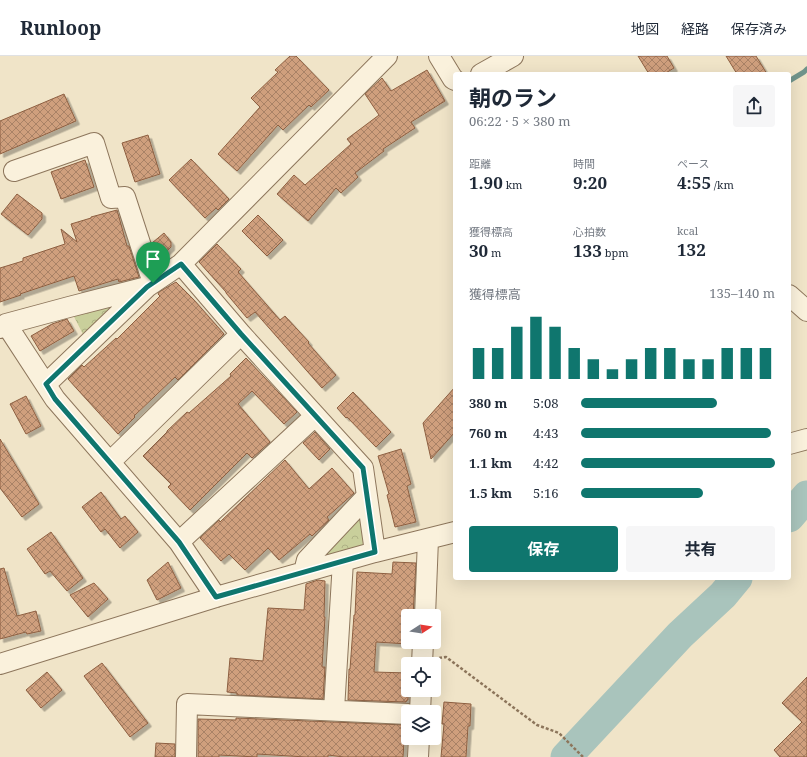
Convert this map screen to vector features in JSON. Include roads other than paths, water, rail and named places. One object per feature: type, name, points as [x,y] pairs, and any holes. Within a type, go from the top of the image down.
[{"type":"street","points":[[46,384],[150,285],[181,264],[387,56]]},
{"type":"street","points":[[439,56],[453,79]]},
{"type":"street","points":[[490,72],[513,56]]},
{"type":"street","points":[[14,171],[94,143],[111,198],[125,197],[150,285]]},
{"type":"street","points":[[181,264],[241,334],[363,468],[375,552]]},
{"type":"street","points":[[150,285],[3,326],[46,384],[55,399],[179,542],[216,597]]},
{"type":"street","points":[[791,297],[807,311]]},
{"type":"street","points":[[110,462],[241,334]]},
{"type":"street","points":[[179,542],[315,416]]},
{"type":"street","points":[[791,443],[807,439]]},
{"type":"street","points":[[304,572],[307,560],[367,496]]},
{"type":"street","points":[[0,664],[216,597],[375,552],[453,533]]},
{"type":"street","points":[[425,609],[428,540]]},
{"type":"street","points":[[334,710],[342,561]]},
{"type":"street","points":[[186,757],[187,704],[401,714]]},
{"type":"street","points":[[418,757],[419,745]]},
{"type":"waterway","points":[[791,80],[807,69]]},
{"type":"waterway","points":[[791,515],[807,496]]},
{"type":"waterway","points":[[566,757],[680,635],[723,595],[735,580]]}]
